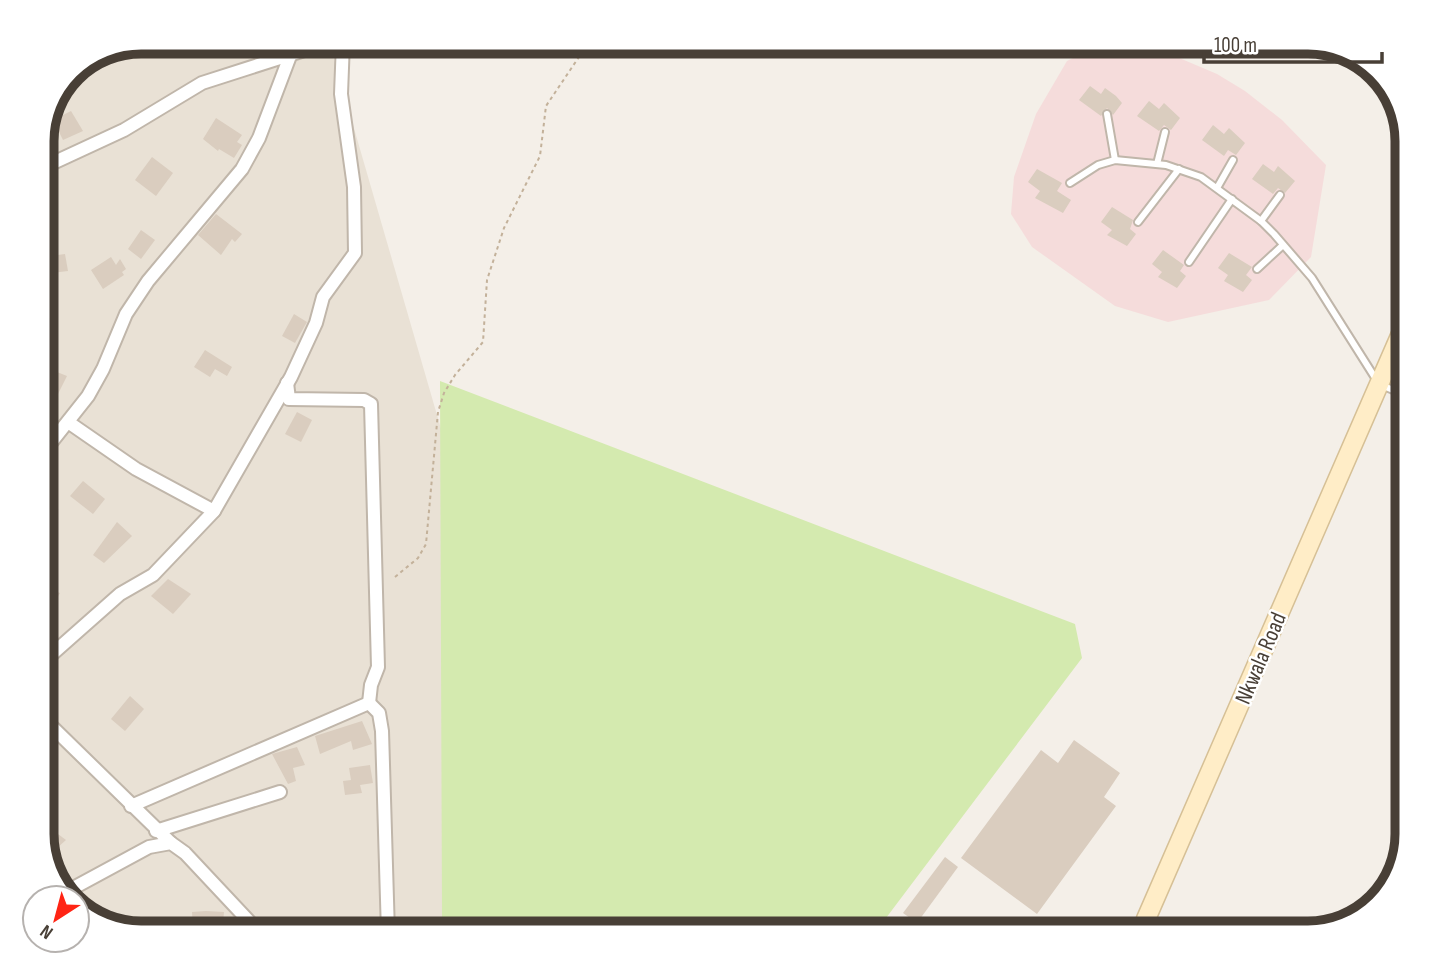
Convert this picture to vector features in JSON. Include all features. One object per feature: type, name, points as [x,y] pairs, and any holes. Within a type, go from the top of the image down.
[{"type":"street","points":[[285,54],[290,55]]},
{"type":"street","points":[[54,162],[124,130],[202,83],[293,54]]},
{"type":"street","points":[[54,652],[120,594],[153,575],[214,511],[287,383],[316,323],[323,297],[355,253],[354,187],[341,94],[346,54]]},
{"type":"street","points":[[54,439],[88,397],[126,314],[148,281],[242,169],[259,138],[290,55]]},
{"type":"street","name":"Nkwala Road","points":[[1146,921],[1395,347]]},
{"type":"street","points":[[287,383],[289,399],[364,400],[371,404],[378,667],[371,685],[369,703]]},
{"type":"street","points":[[68,422],[136,469],[214,511]]},
{"type":"street","points":[[131,806],[369,703]]},
{"type":"street","points":[[369,703],[379,713],[382,731],[388,921]]},
{"type":"street","points":[[54,729],[156,831],[185,853],[249,921]]},
{"type":"street","points":[[156,831],[280,792]]},
{"type":"street","points":[[79,884],[149,847],[171,843]]},
{"type":"lane","points":[[1107,114],[1115,160]]},
{"type":"lane","points":[[1157,164],[1165,132]]},
{"type":"lane","points":[[1070,183],[1098,165],[1115,160],[1157,164],[1201,177],[1261,220],[1312,278],[1379,384],[1395,391]]},
{"type":"lane","points":[[1217,188],[1233,160]]},
{"type":"lane","points":[[1138,222],[1179,169]]},
{"type":"lane","points":[[1261,220],[1280,195]]},
{"type":"lane","points":[[1189,262],[1232,199]]},
{"type":"lane","points":[[1256,269],[1283,245]]},
{"type":"path","points":[[395,577],[413,563],[426,544],[438,412],[444,393],[483,342],[487,280],[504,228],[540,156],[546,106],[581,54]]},
{"type":"shaded area","points":[[141,54],[332,54],[584,921],[141,921],[118,918],[93,906],[91,884],[71,884],[66,877],[57,857],[54,840],[54,135],[63,103],[72,88],[84,76],[113,59]]},
{"type":"shaded area","points":[[1081,54],[1170,54],[1217,74],[1245,91],[1282,120],[1326,165],[1311,257],[1269,300],[1168,322],[1115,306],[1032,247],[1011,214],[1014,177],[1036,114],[1067,61]]},
{"type":"green space","points":[[440,381],[1075,624],[1082,658],[884,921],[452,921],[442,917]]},
{"type":"building","points":[[1090,86],[1101,94],[1105,88],[1122,103],[1113,115],[1107,108],[1101,116],[1079,100]]},
{"type":"building","points":[[1149,101],[1159,109],[1164,103],[1180,118],[1171,130],[1164,125],[1159,131],[1137,116]]},
{"type":"building","points":[[71,111],[83,131],[63,140],[56,125],[57,118]]},
{"type":"building","points":[[216,118],[242,135],[237,142],[242,145],[234,158],[219,149],[218,151],[203,139]]},
{"type":"building","points":[[1213,125],[1224,134],[1229,128],[1245,143],[1236,155],[1228,150],[1224,156],[1202,140]]},
{"type":"building","points":[[152,157],[173,173],[156,196],[135,180]]},
{"type":"building","points":[[1263,164],[1274,172],[1278,166],[1295,181],[1285,193],[1278,188],[1273,194],[1252,179]]},
{"type":"building","points":[[1037,169],[1062,183],[1057,191],[1071,200],[1063,213],[1035,198],[1040,191],[1028,182]]},
{"type":"building","points":[[1112,207],[1133,220],[1130,229],[1136,234],[1127,246],[1107,235],[1112,230],[1101,222]]},
{"type":"building","points":[[216,214],[242,234],[235,242],[232,239],[221,255],[198,235]]},
{"type":"building","points":[[141,230],[155,240],[141,259],[128,249]]},
{"type":"building","points":[[1163,250],[1184,265],[1180,271],[1186,276],[1177,288],[1158,277],[1162,272],[1152,264]]},
{"type":"building","points":[[1229,253],[1252,267],[1246,275],[1252,280],[1243,292],[1224,281],[1228,275],[1218,268]]},
{"type":"building","points":[[65,254],[68,271],[54,273],[54,255]]},
{"type":"building","points":[[111,257],[116,265],[120,259],[126,269],[122,272],[124,275],[103,289],[91,270]]},
{"type":"building","points":[[294,314],[307,322],[295,343],[282,336]]},
{"type":"building","points":[[205,350],[232,367],[227,376],[215,369],[210,377],[194,367]]},
{"type":"building","points":[[54,371],[67,376],[56,398],[54,397]]},
{"type":"building","points":[[297,412],[312,420],[301,442],[285,434]]},
{"type":"building","points":[[83,481],[105,499],[93,514],[70,496]]},
{"type":"building","points":[[117,522],[132,536],[104,563],[93,555]]},
{"type":"building","points":[[168,579],[191,594],[173,614],[151,596]]},
{"type":"building","points":[[54,591],[60,593],[54,603]]},
{"type":"building","points":[[130,696],[144,709],[125,731],[111,719]]},
{"type":"building","points":[[362,721],[372,744],[353,750],[351,741],[320,754],[315,736]]},
{"type":"building","points":[[1074,740],[1120,773],[1104,797],[1116,806],[1037,914],[961,858],[1041,750],[1058,763]]},
{"type":"building","points":[[297,747],[305,765],[293,768],[296,781],[288,784],[272,754]]},
{"type":"building","points":[[370,765],[373,783],[360,785],[362,793],[345,795],[343,781],[351,780],[349,768]]},
{"type":"building","points":[[54,831],[66,840],[56,849]]},
{"type":"building","points":[[945,857],[958,867],[918,921],[903,913]]},
{"type":"building","points":[[192,912],[224,912],[223,921],[193,921]]}]
